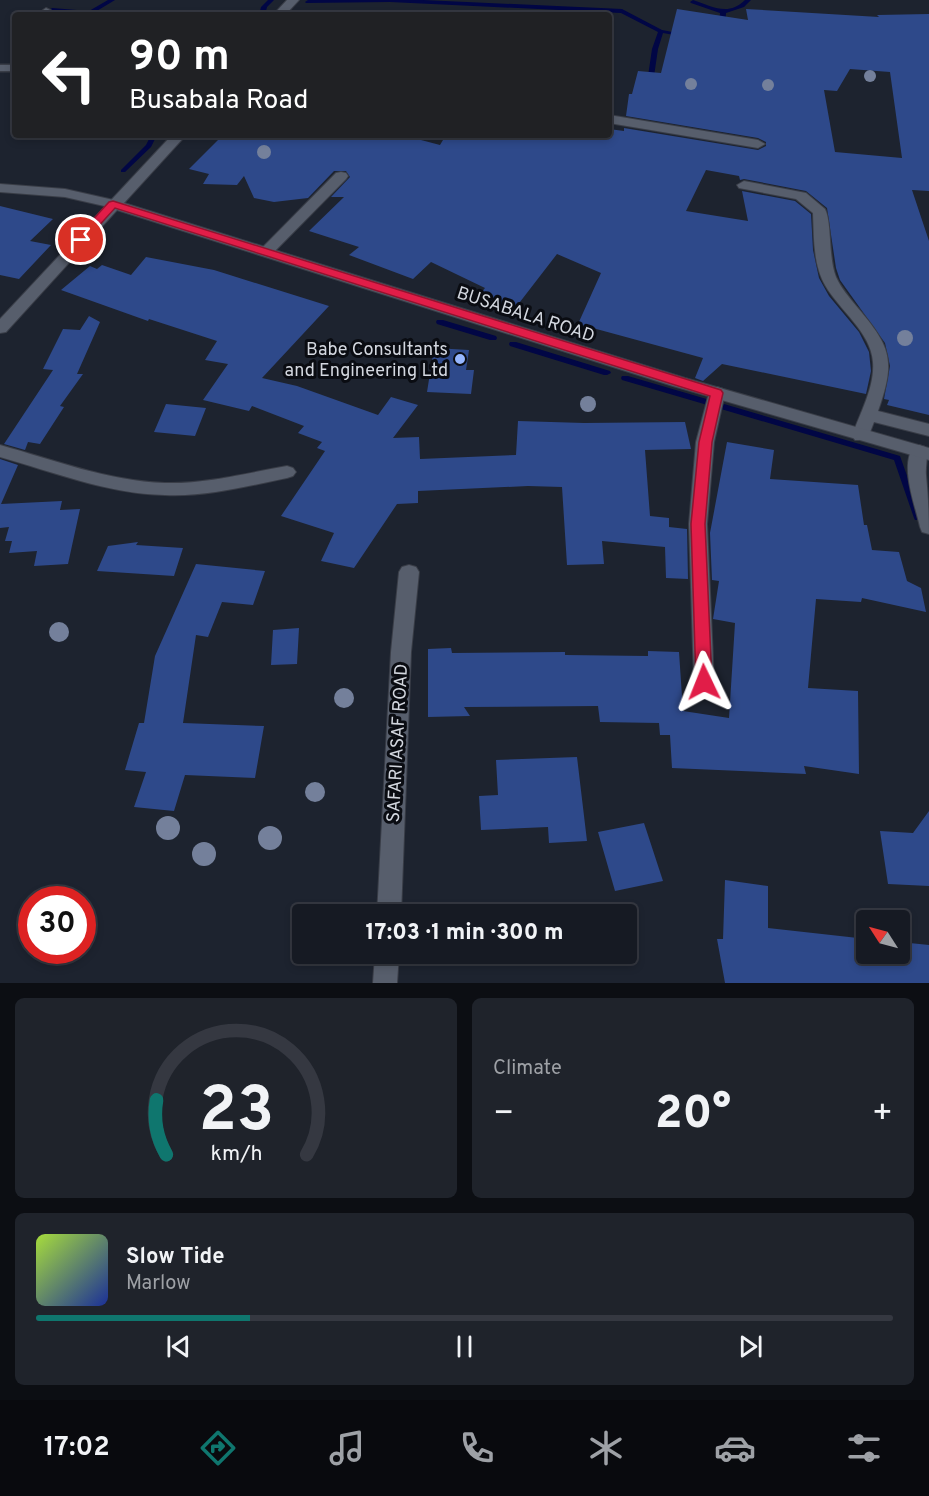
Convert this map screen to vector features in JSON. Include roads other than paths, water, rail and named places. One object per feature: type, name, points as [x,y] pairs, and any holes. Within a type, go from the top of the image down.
[{"type":"street","points":[[282,12],[292,0]]},
{"type":"street","points":[[612,120],[758,144]]},
{"type":"street","points":[[0,328],[176,138]]},
{"type":"street","points":[[266,252],[341,176]]},
{"type":"street","points":[[744,185],[801,196],[820,212],[825,261],[831,284],[876,344],[881,358],[882,370],[861,436]]},
{"type":"street","name":"BUSABALA ROAD","points":[[0,188],[65,193],[113,204],[717,393],[924,453]]},
{"type":"street","points":[[704,682],[698,524],[705,442],[717,393]]},
{"type":"street","points":[[867,414],[929,430]]},
{"type":"street","points":[[0,451],[116,482],[164,489],[221,484],[287,472]]},
{"type":"street","points":[[924,453],[917,474],[929,527]]},
{"type":"street","name":"SAFARI ASAF ROAD","points":[[390,904],[401,652],[409,572]]},
{"type":"street","points":[[385,983],[386,964]]},
{"type":"waterway","points":[[92,12],[112,0]]},
{"type":"waterway","points":[[263,12],[264,7],[271,0]]},
{"type":"waterway","points":[[308,2],[390,0],[622,11],[661,31]]},
{"type":"waterway","points":[[723,12],[742,6],[748,0]]},
{"type":"waterway","points":[[693,2],[723,12]]},
{"type":"waterway","points":[[50,12],[52,10],[77,12]]},
{"type":"waterway","points":[[722,27],[723,12]]},
{"type":"waterway","points":[[650,83],[655,49],[661,31]]},
{"type":"waterway","points":[[661,31],[680,34]]},
{"type":"waterway","points":[[123,171],[149,146],[153,138]]},
{"type":"waterway","points":[[440,322],[493,338]]},
{"type":"waterway","points":[[513,344],[607,373]]},
{"type":"waterway","points":[[625,378],[707,402]]},
{"type":"waterway","points":[[724,407],[897,458],[918,518]]},
{"type":"place","name":"Babe Consultants and Engineering Ltd","points":[[460,359]]}]
